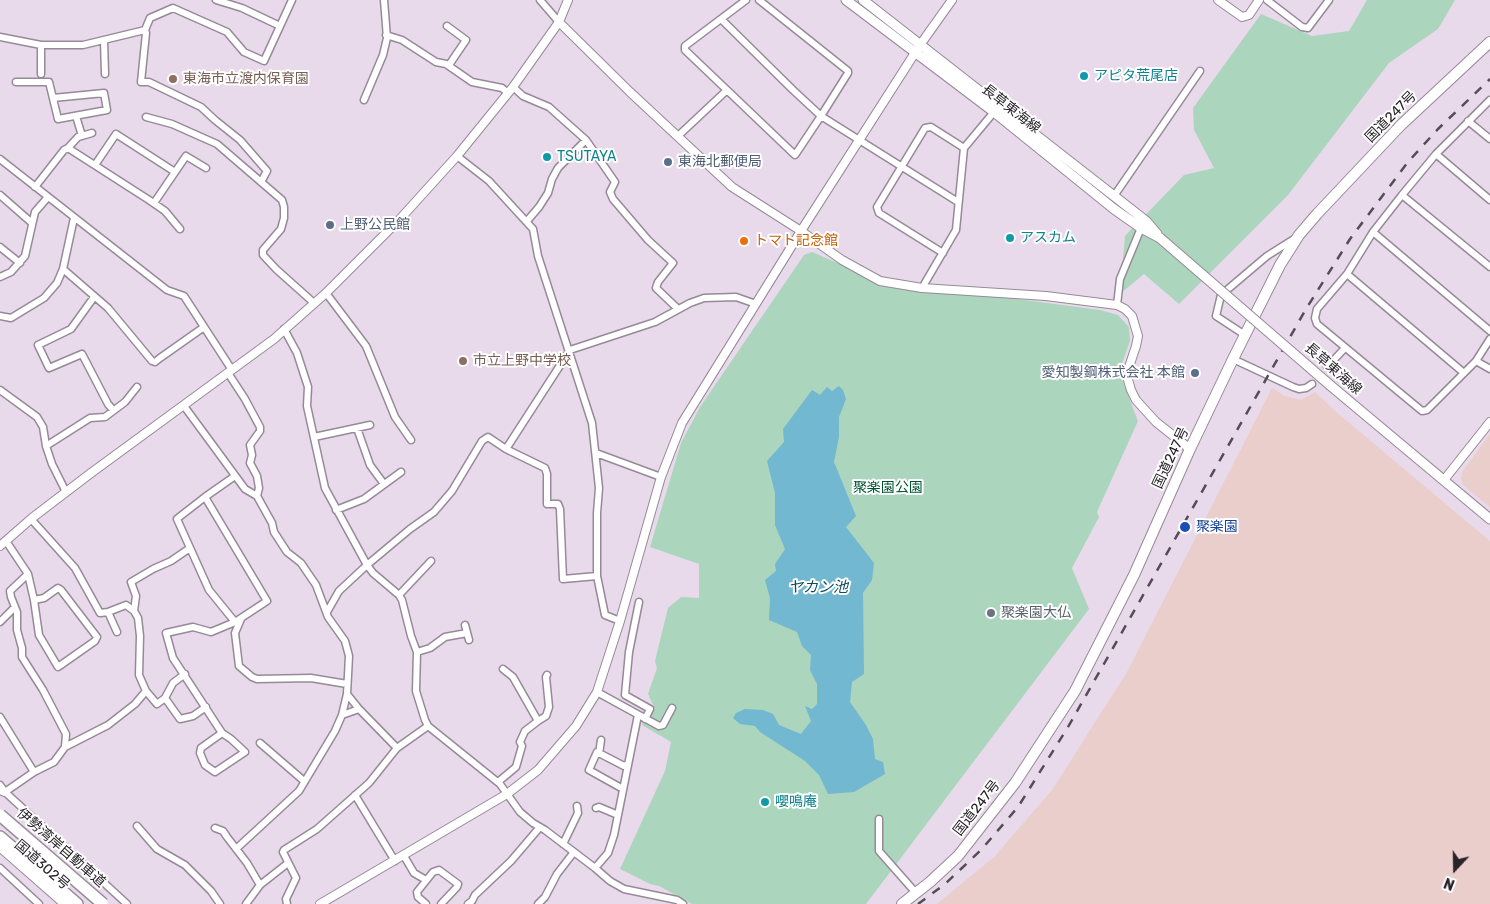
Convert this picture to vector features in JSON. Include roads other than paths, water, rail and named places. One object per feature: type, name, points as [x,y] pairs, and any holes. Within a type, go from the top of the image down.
[{"type":"highway","name":"国道247号","points":[[902,904],[930,882],[958,856],[1015,783],[1076,690],[1134,575],[1190,449],[1233,359],[1280,266],[1299,235],[1402,125],[1490,42]]},
{"type":"highway","name":"国道302号","points":[[0,815],[98,904]]},
{"type":"highway","name":"伊勢湾岸自動車道","points":[[0,815],[102,904]]},
{"type":"highway","points":[[0,837],[77,904]]},
{"type":"highway","name":"国道302号","points":[[0,846],[66,904]]},
{"type":"main road","name":"長草東海線","points":[[846,0],[918,49],[1146,221],[1160,238],[1331,386],[1490,519]]},
{"type":"main road","name":"長草東海線","points":[[863,0],[918,49],[1114,209],[1141,228],[1160,238]]},
{"type":"street","points":[[216,0],[242,8],[280,26]]},
{"type":"street","points":[[261,182],[268,172],[240,140],[201,107],[149,82],[141,82],[145,30],[150,18],[173,8],[227,32],[244,52],[264,61],[292,0]]},
{"type":"street","points":[[364,100],[384,54],[386,35],[384,0]]},
{"type":"street","points":[[540,0],[559,22],[732,187],[842,260],[880,281],[922,288],[1046,296],[1117,305],[1125,309],[1132,316],[1138,336],[1128,370],[1128,380],[1136,400],[1156,422],[1190,449]]},
{"type":"street","points":[[34,600],[44,598],[58,588],[61,590],[97,637],[95,641],[58,667],[39,635],[28,574],[3,543],[66,492],[230,372],[326,293],[400,219],[458,156],[510,90],[559,22],[568,0]]},
{"type":"street","points":[[746,0],[685,46],[685,50],[795,155],[848,73],[848,70],[759,0]]},
{"type":"street","points":[[323,903],[507,794],[549,760],[576,726],[597,692],[620,621],[661,477],[682,423],[801,231],[918,49],[952,0]]},
{"type":"street","points":[[1218,0],[1242,17],[1249,14],[1259,0]]},
{"type":"street","points":[[1267,0],[1302,27],[1308,28],[1329,0]]},
{"type":"street","points":[[720,19],[821,116],[861,139],[958,202]]},
{"type":"street","points":[[447,26],[466,40],[449,66]]},
{"type":"street","points":[[0,37],[41,44],[83,45],[145,30]]},
{"type":"street","points":[[386,35],[402,40],[436,62],[449,66],[472,82],[510,90],[549,107],[586,140],[615,182],[610,192],[613,199],[648,240],[672,263],[658,282],[656,288],[678,309]]},
{"type":"street","points":[[104,40],[105,74]]},
{"type":"street","points":[[41,44],[41,74]]},
{"type":"street","points":[[1114,196],[1200,71]]},
{"type":"street","points":[[16,82],[50,82],[53,98],[58,120],[107,110],[104,93],[53,98]]},
{"type":"street","points":[[678,136],[726,91]]},
{"type":"street","points":[[1490,100],[1436,154],[1402,194],[1373,232],[1347,274],[1317,309],[1315,318],[1318,324],[1345,348],[1422,411],[1427,410],[1476,361],[1490,339]]},
{"type":"street","points":[[922,288],[956,230],[964,148],[994,112]]},
{"type":"street","points":[[76,116],[82,136]]},
{"type":"street","points":[[146,117],[172,124],[217,144],[282,200],[284,213],[280,229],[264,250],[263,255],[276,270],[314,303]]},
{"type":"street","points":[[1468,121],[1490,139]]},
{"type":"street","points":[[943,253],[879,213],[877,207],[925,128],[931,127],[964,148]]},
{"type":"street","points":[[35,187],[73,141],[92,133]]},
{"type":"street","points":[[95,165],[116,134],[175,172]]},
{"type":"street","points":[[527,221],[548,193],[558,168],[586,140]]},
{"type":"street","points":[[67,149],[71,149],[154,203],[165,211],[180,229]]},
{"type":"street","points":[[1436,154],[1490,200]]},
{"type":"street","points":[[154,203],[186,156],[206,168]]},
{"type":"street","points":[[458,156],[489,181],[533,229],[538,256],[570,350],[592,424],[599,488],[597,576],[605,615],[620,621]]},
{"type":"street","points":[[0,159],[167,290],[184,296],[204,327],[260,427],[260,432],[250,445],[252,455],[250,463],[257,476],[259,488],[257,496]]},
{"type":"street","points":[[1402,194],[1490,268]]},
{"type":"street","points":[[0,196],[32,223]]},
{"type":"street","points":[[0,277],[11,272],[26,256],[35,212],[48,197]]},
{"type":"street","points":[[0,316],[11,318],[44,298],[57,283],[63,269],[74,218]]},
{"type":"street","points":[[1117,305],[1120,279],[1141,228]]},
{"type":"street","points":[[1373,232],[1490,331]]},
{"type":"street","points":[[1246,335],[1216,316],[1221,295],[1267,256],[1299,235]]},
{"type":"street","points":[[0,247],[20,263]]},
{"type":"street","points":[[63,269],[108,308],[152,361],[155,362],[204,327]]},
{"type":"street","points":[[1347,274],[1464,373]]},
{"type":"street","points":[[326,293],[366,346],[395,417],[410,440]]},
{"type":"street","points":[[94,297],[71,330],[38,345],[49,368],[82,354],[113,410]]},
{"type":"street","points":[[506,450],[570,350],[654,322],[704,298],[736,297],[756,304]]},
{"type":"street","points":[[284,329],[297,353],[308,387],[307,406],[322,478],[336,510],[367,565],[402,600],[417,652],[416,691],[428,726],[498,782],[520,812],[610,881],[624,889],[677,900],[683,904]]},
{"type":"street","points":[[1327,367],[1345,348]]},
{"type":"street","points":[[1233,359],[1293,387],[1300,389],[1312,384]]},
{"type":"street","points":[[1476,361],[1490,368]]},
{"type":"street","points":[[46,446],[90,418],[105,417],[125,402],[138,386]]},
{"type":"street","points":[[0,390],[37,417],[43,427],[46,446],[52,464],[66,492]]},
{"type":"street","points":[[184,406],[245,489],[257,496],[272,523],[274,532],[287,552],[300,563],[316,585],[327,612],[345,641],[349,656],[346,705],[335,731],[295,795],[236,849]]},
{"type":"street","points":[[1444,480],[1490,422]]},
{"type":"street","points":[[314,437],[370,425]]},
{"type":"street","points":[[357,428],[370,465],[384,484]]},
{"type":"street","points":[[327,612],[339,591],[410,529],[434,512],[452,491],[482,441],[488,437],[506,450],[545,468],[547,474],[547,504],[558,504],[560,510],[563,579],[597,576]]},
{"type":"street","points":[[596,453],[661,477]]},
{"type":"street","points":[[336,510],[364,498],[401,472]]},
{"type":"street","points":[[235,476],[177,519],[209,590],[238,620]]},
{"type":"street","points":[[205,497],[266,601],[238,620],[211,632],[193,627],[166,633],[173,658],[222,733],[245,752],[215,772],[205,765],[200,752],[201,748],[222,733]]},
{"type":"street","points":[[31,519],[75,568],[100,613],[126,605],[134,611],[138,618],[140,636],[139,675],[146,691],[157,704],[165,698],[173,684],[185,674]]},
{"type":"street","points":[[134,611],[136,596],[131,582],[153,568],[171,561],[190,548]]},
{"type":"street","points":[[399,595],[431,561]]},
{"type":"street","points":[[28,574],[10,591],[10,597],[17,612],[17,630],[22,648],[22,657],[43,690],[66,734],[65,747]]},
{"type":"street","points":[[639,602],[629,652],[625,695],[650,709],[645,719]]},
{"type":"street","points":[[0,622],[15,607]]},
{"type":"street","points":[[108,612],[117,632]]},
{"type":"street","points":[[238,620],[235,633],[239,666],[252,677],[264,679],[311,678],[347,684]]},
{"type":"street","points":[[465,625],[468,640]]},
{"type":"street","points":[[417,652],[430,648],[445,637],[467,633]]},
{"type":"street","points":[[503,669],[513,677],[538,721]]},
{"type":"street","points":[[498,782],[516,767],[522,746],[520,742],[525,731],[546,716],[550,707],[547,675]]},
{"type":"street","points":[[127,904],[2,789],[54,762],[65,747],[108,725],[135,704],[146,691]]},
{"type":"street","points":[[597,692],[659,726],[663,725],[672,708]]},
{"type":"street","points":[[347,694],[397,748]]},
{"type":"street","points":[[165,698],[180,719],[193,716],[206,707]]},
{"type":"street","points":[[342,715],[359,709]]},
{"type":"street","points":[[595,868],[608,853],[614,835],[638,715]]},
{"type":"street","points":[[0,717],[34,772]]},
{"type":"street","points":[[287,904],[286,899],[296,878],[288,864],[283,852],[284,850],[317,829],[369,783],[397,748],[428,726]]},
{"type":"street","points":[[599,754],[601,740]]},
{"type":"street","points":[[260,743],[304,782]]},
{"type":"street","points":[[623,790],[589,770],[597,752],[624,766],[628,764]]},
{"type":"street","points":[[355,795],[394,861]]},
{"type":"street","points":[[563,844],[578,813],[577,806]]},
{"type":"street","points":[[596,808],[599,807],[618,815]]},
{"type":"street","points":[[879,818],[879,852],[916,893]]},
{"type":"street","points":[[137,826],[157,849],[185,865],[211,891],[220,904]]},
{"type":"street","points":[[468,904],[475,895],[512,861],[540,827]]},
{"type":"street","points":[[215,828],[223,831],[247,863],[260,885]]},
{"type":"street","points":[[538,904],[545,897],[557,874],[574,852]]},
{"type":"street","points":[[404,856],[414,873],[426,880]]},
{"type":"street","points":[[246,904],[260,885],[288,864]]},
{"type":"street","points":[[0,868],[39,904]]},
{"type":"street","points":[[426,904],[418,897],[417,892],[433,872],[439,870],[458,884],[441,904]]},
{"type":"water","name":"ヤカン池","points":[[839,386],[843,390],[846,399],[839,417],[839,437],[834,462],[856,516],[846,527],[874,563],[872,580],[863,593],[864,674],[852,682],[850,702],[873,739],[875,759],[883,762],[885,774],[854,792],[828,794],[819,775],[805,761],[760,732],[755,726],[740,724],[733,718],[736,713],[745,709],[763,710],[773,714],[779,725],[801,734],[811,721],[805,706],[812,709],[817,704],[817,684],[810,670],[811,655],[802,646],[797,632],[769,620],[770,598],[765,580],[776,571],[775,564],[785,549],[775,525],[775,493],[767,461],[784,442],[783,429],[812,390],[820,395],[827,387],[832,391]]},
{"type":"railway","points":[[918,904],[945,884],[981,850],[1018,807],[1068,727],[1306,309],[1350,239],[1408,162],[1438,129],[1490,79]]},
{"type":"place","name":"アピタ荒尾店","points":[[1084,76]]},
{"type":"place","name":"東海市立渡内保育園","points":[[173,79]]},
{"type":"place","name":"TSUTAYA","points":[[547,157]]},
{"type":"place","name":"東海北郵便局","points":[[668,162]]},
{"type":"place","name":"上野公民館","points":[[330,225]]},
{"type":"place","name":"アスカム","points":[[1010,238]]},
{"type":"place","name":"トマト記念館","points":[[744,241]]},
{"type":"place","name":"市立上野中学校","points":[[463,361]]},
{"type":"place","name":"愛知製鋼株式会社 本館","points":[[1195,373]]},
{"type":"place","name":"聚楽園","points":[[1185,527]]},
{"type":"place","name":"聚楽園大仏","points":[[991,613]]},
{"type":"place","name":"嚶鳴庵","points":[[765,802]]},
{"type":"park label","name":"聚楽園公園","points":[[888,488]]}]
